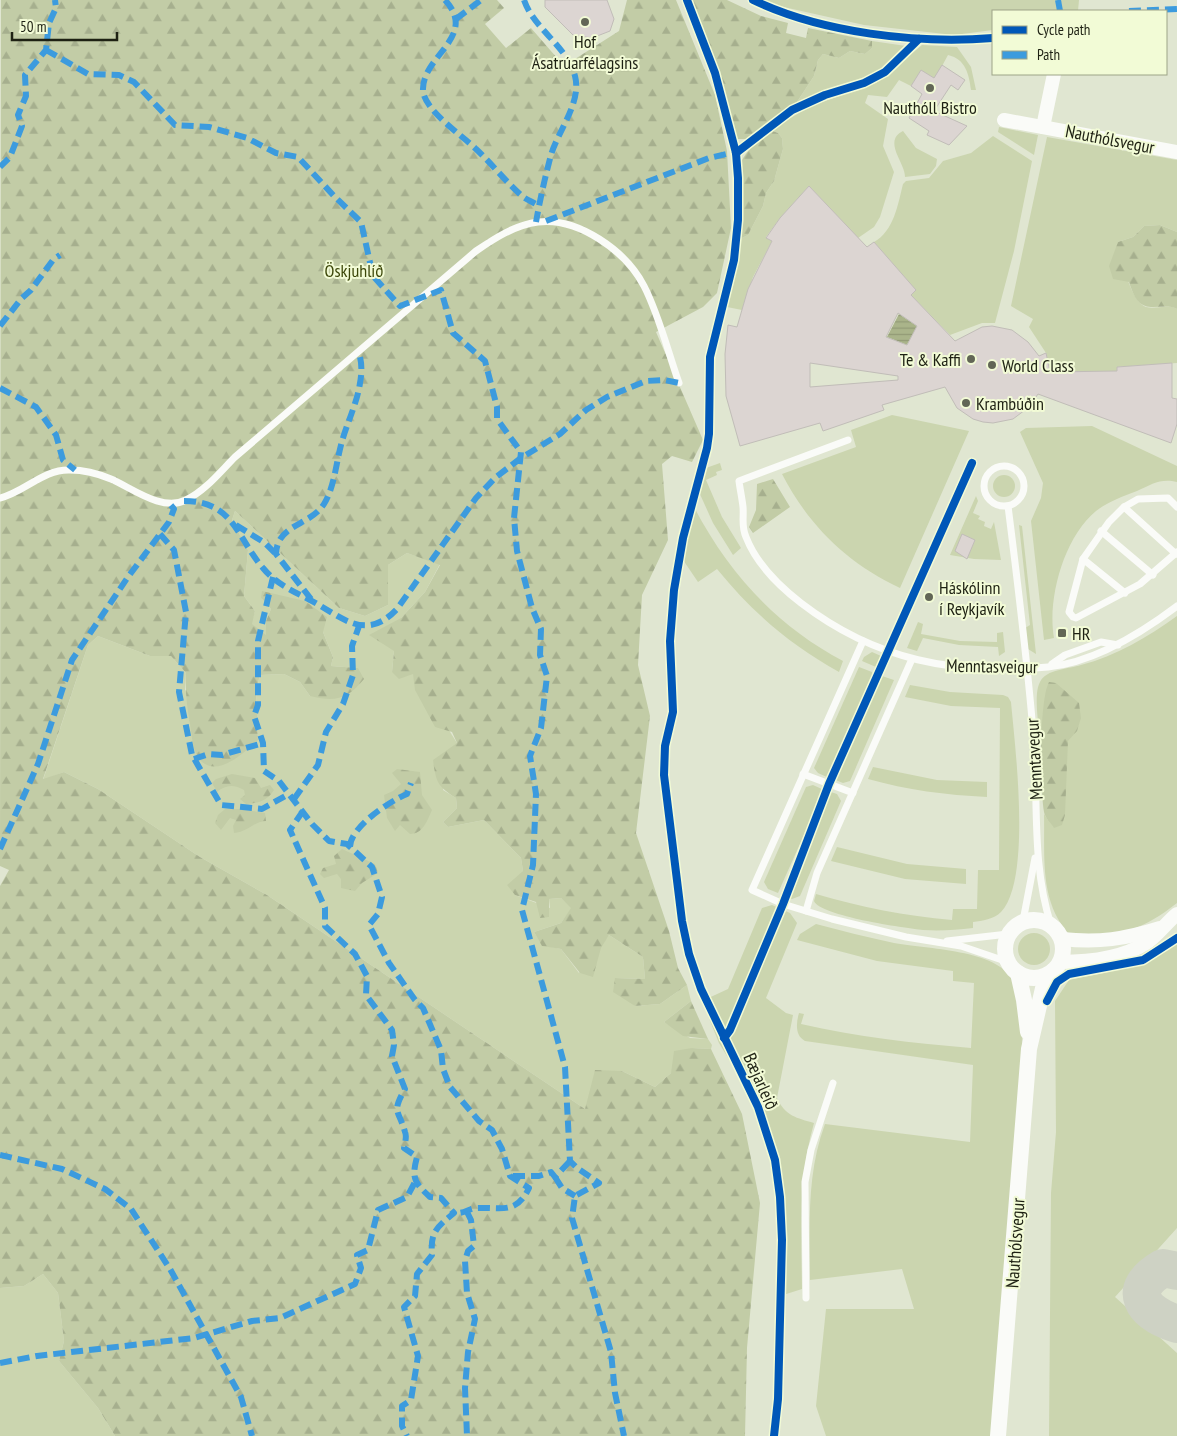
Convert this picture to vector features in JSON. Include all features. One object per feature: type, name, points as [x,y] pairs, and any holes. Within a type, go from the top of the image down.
[{"type":"street","name":"Nauthólsvegur","points":[[1043,127],[1054,75]]},
{"type":"street","name":"Nauthólsvegur","points":[[1004,120],[1177,152]]},
{"type":"street","points":[[1057,967],[1064,947],[1062,939],[1051,925],[1042,920],[1023,921],[1008,934],[1005,943],[1013,968],[1036,978],[1057,967],[1089,962],[1127,951],[1148,942],[1161,927],[1177,914]]},
{"type":"street","points":[[1062,939],[1102,942],[1130,937],[1161,927]]},
{"type":"street","name":"Nauthólsvegur","points":[[998,1436],[1029,1049],[1044,984],[1057,967]]},
{"type":"street","name":"Nauthólsvegur","points":[[1013,968],[1024,1000],[1029,1049]]},
{"type":"lane","points":[[0,498],[14,494],[41,476],[67,470],[98,474],[142,495],[169,503],[184,502],[198,493],[235,457],[476,251],[498,236],[536,222],[554,222],[574,228],[602,242],[625,260],[644,287],[679,383]]},
{"type":"lane","name":"Menntasveigur","points":[[848,440],[739,481],[743,509],[742,525],[746,538],[776,581],[816,614],[863,641],[912,659],[971,669],[1048,667],[1065,654],[1101,642],[1118,645],[1177,606]]},
{"type":"lane","points":[[1000,466],[1014,469],[1023,479],[1023,493],[1020,499],[1008,506],[994,504],[985,493],[985,479],[989,473],[1000,466]]},
{"type":"lane","points":[[1124,507],[1176,553],[1153,575],[1125,593],[1073,618],[1069,612],[1083,559],[1101,531],[1124,507],[1138,499],[1148,497],[1168,498],[1177,506]]},
{"type":"lane","name":"Menntavegur","points":[[1008,506],[1028,668],[1035,764],[1037,850],[1041,887],[1051,925]]},
{"type":"lane","points":[[1101,531],[1153,575]]},
{"type":"lane","points":[[1083,559],[1125,593]]},
{"type":"lane","points":[[863,641],[752,890],[806,911],[865,928],[941,942],[983,953],[1013,968]]},
{"type":"lane","points":[[806,911],[817,873],[912,659]]},
{"type":"lane","points":[[803,774],[853,793]]},
{"type":"lane","name":"Menntavegur","points":[[1023,921],[1037,850]]},
{"type":"lane","points":[[941,942],[1008,934]]},
{"type":"lane","points":[[806,1298],[805,1182],[811,1150],[834,1083]]},
{"type":"shaded area","points":[[764,0],[1079,0],[1078,10],[992,10],[992,30],[954,35],[864,25],[779,6]]},
{"type":"shaded area","points":[[872,41],[906,46],[899,56],[880,71],[795,105],[814,76],[818,60],[823,54],[839,58],[850,51],[865,54],[872,48]]},
{"type":"shaded area","points":[[922,45],[957,47],[971,67],[976,90],[971,90],[968,73],[963,64],[948,55],[935,79],[921,71],[911,86],[899,80],[887,97],[868,95],[865,103],[888,119],[883,146],[894,172],[880,217],[874,227],[858,238],[809,186],[780,218],[766,237],[772,241],[753,277],[742,310],[727,307],[725,312],[719,310],[736,237],[740,239],[748,235],[763,206],[766,193],[774,181],[783,149],[782,138],[778,133],[770,130],[811,106],[876,83]]},
{"type":"shaded area","points":[[999,127],[1038,135],[1034,155],[998,132]]},
{"type":"shaded area","points":[[903,131],[916,148],[937,159],[936,166],[930,174],[905,177],[895,147],[897,135]]},
{"type":"shaded area","points":[[993,136],[1032,161],[1014,251],[995,323],[982,323],[950,335],[911,295],[915,290],[874,242],[881,237],[891,224],[903,184],[906,181],[929,178],[943,161],[971,153]]},
{"type":"shaded area","points":[[1047,137],[1177,160],[1177,232],[1160,225],[1144,226],[1133,237],[1118,242],[1127,278],[1140,303],[1150,308],[1173,307],[1177,309],[1177,363],[1117,367],[1117,371],[1050,372],[1046,353],[1029,327],[1033,319],[1011,306]]},
{"type":"shaded area","points":[[899,314],[917,326],[907,345],[887,337]]},
{"type":"shaded area","points":[[892,415],[969,431],[900,588],[863,567],[831,541],[804,510],[782,474],[856,447],[851,430]]},
{"type":"shaded area","points":[[1092,426],[1177,466],[1177,482],[1157,482],[1106,504],[1085,522],[1075,536],[1060,570],[1053,605],[1052,622],[1054,638],[1044,640],[1031,521],[1041,498],[1043,483],[1020,432],[1026,428]]},
{"type":"shaded area","points":[[720,463],[722,470],[716,472],[717,475],[706,480],[722,517],[741,548],[733,555],[713,523],[699,492],[706,468]]},
{"type":"shaded area","points":[[1004,475],[1012,478],[1015,486],[1012,494],[1004,497],[996,494],[993,486],[996,478]]},
{"type":"shaded area","points":[[976,496],[978,501],[973,513],[980,516],[978,519],[985,522],[984,526],[991,529],[994,522],[1001,560],[974,559],[950,555]]},
{"type":"shaded area","points":[[689,505],[694,507],[723,554],[757,596],[797,632],[843,661],[839,672],[788,639],[758,614],[717,569],[698,582],[677,551]]},
{"type":"shaded area","points":[[235,511],[339,608],[365,616],[388,605],[388,565],[407,553],[440,564],[425,592],[401,618],[392,672],[413,673],[457,743],[443,790],[456,798],[457,808],[443,822],[448,827],[484,820],[521,858],[523,871],[515,895],[550,908],[549,899],[561,898],[572,908],[561,923],[534,932],[542,945],[561,949],[579,973],[609,935],[643,957],[645,979],[616,978],[635,1006],[660,1004],[687,985],[691,1001],[664,1022],[690,1038],[708,1039],[712,1045],[711,1049],[692,1048],[671,1073],[655,1087],[622,1071],[585,1109],[267,895],[200,857],[98,789],[64,772],[43,780],[88,645],[98,636],[150,656],[171,656],[186,673],[185,690],[258,740],[256,691],[260,675],[284,674],[300,682],[310,696],[358,668],[331,666],[333,657],[323,632],[261,598],[271,609],[266,621],[266,636],[251,624],[255,611],[244,596],[248,550],[232,520]]},
{"type":"shaded area","points":[[1019,525],[1022,526],[1036,654],[1028,649],[1025,628],[1030,625]]},
{"type":"shaded area","points":[[1177,616],[1177,903],[1163,914],[1126,931],[1101,934],[1069,934],[1059,921],[1048,893],[1044,862],[1044,814],[1048,820],[1044,728],[1042,755],[1037,707],[1040,682],[1047,674],[1052,672],[1094,661],[1119,651]]},
{"type":"shaded area","points":[[918,622],[923,624],[921,634],[960,641],[997,642],[997,633],[1003,632],[1005,652],[999,656],[998,647],[959,645],[923,638],[917,651],[907,648]]},
{"type":"shaded area","points":[[872,652],[881,656],[876,667],[862,661],[864,657]]},
{"type":"shaded area","points":[[859,667],[872,672],[874,677],[829,778],[818,773],[814,768]]},
{"type":"shaded area","points":[[882,676],[894,680],[850,781],[843,783],[833,779],[878,678]]},
{"type":"shaded area","points":[[910,685],[950,692],[1003,695],[1008,697],[1011,702],[1019,812],[1019,843],[1016,872],[1010,895],[1001,912],[991,918],[973,922],[973,928],[923,930],[882,924],[831,912],[814,901],[816,894],[883,910],[952,920],[953,909],[977,909],[978,870],[999,870],[1000,708],[951,706],[905,697]]},
{"type":"shaded area","points":[[873,767],[937,780],[987,782],[987,797],[927,791],[868,779]]},
{"type":"shaded area","points":[[813,785],[824,790],[778,893],[768,889],[764,882],[806,787]]},
{"type":"shaded area","points":[[828,791],[837,794],[841,801],[800,896],[792,899],[782,895]]},
{"type":"shaded area","points":[[837,847],[907,864],[966,869],[966,884],[905,879],[831,861]]},
{"type":"shaded area","points":[[772,905],[790,913],[797,923],[766,998],[786,1013],[793,1015],[777,1098],[788,1113],[814,1123],[805,1164],[803,1185],[801,1226],[802,1289],[780,1296],[782,1219],[775,1160],[758,1107],[719,1043],[702,1001],[728,989],[762,908]]},
{"type":"shaded area","points":[[816,924],[894,943],[960,952],[978,957],[1006,971],[1017,989],[1021,1015],[1022,1050],[991,1436],[826,1436],[816,1406],[826,1309],[914,1309],[902,1269],[810,1280],[810,1201],[815,1162],[825,1124],[970,1142],[973,1065],[805,1041],[798,1033],[799,1013],[804,1014],[801,1024],[822,1029],[885,1039],[971,1048],[974,983],[953,981],[953,971],[877,961],[797,940],[800,934]]},
{"type":"shaded area","points":[[1034,933],[1040,934],[1045,938],[1049,943],[1049,955],[1045,960],[1040,964],[1034,965],[1028,964],[1023,960],[1019,955],[1018,949],[1019,943],[1023,938],[1028,934]]},
{"type":"shaded area","points":[[1177,941],[1177,1228],[1115,1297],[1177,1353],[1177,1436],[1049,1436],[1051,1193],[1056,1132],[1055,1001],[1069,980],[1140,963],[1165,950]]},
{"type":"shaded area","points":[[43,1274],[58,1293],[64,1341],[59,1361],[98,1408],[115,1436],[0,1436],[0,1288],[24,1286]]},
{"type":"green space","name":"Öskjuhlíð","points":[[1,0],[497,0],[504,8],[485,24],[506,48],[531,28],[564,66],[619,31],[627,0],[676,0],[715,95],[727,151],[731,228],[717,293],[703,307],[656,332],[703,440],[692,462],[672,456],[662,464],[668,540],[642,595],[638,665],[650,716],[636,833],[669,931],[678,968],[687,985],[660,1004],[635,1006],[613,992],[615,978],[645,979],[643,957],[609,935],[601,948],[593,977],[580,973],[561,949],[542,946],[534,932],[561,923],[571,908],[561,898],[549,899],[549,917],[540,918],[536,902],[515,895],[507,885],[523,871],[521,858],[484,820],[448,827],[443,822],[457,808],[456,798],[438,783],[433,760],[457,743],[452,732],[435,727],[415,690],[413,674],[399,679],[392,672],[394,651],[369,635],[401,618],[425,592],[440,565],[407,553],[388,565],[388,605],[365,616],[339,608],[235,511],[232,520],[248,550],[244,596],[255,611],[252,624],[266,635],[266,621],[271,609],[261,598],[262,591],[305,601],[327,617],[323,632],[333,657],[331,666],[358,668],[364,679],[346,695],[340,698],[327,699],[310,696],[300,682],[284,674],[260,675],[256,691],[258,740],[239,756],[224,765],[208,765],[198,757],[193,743],[186,699],[186,673],[171,656],[150,656],[98,636],[88,645],[43,779],[64,772],[98,789],[200,857],[267,895],[585,1109],[595,1070],[622,1071],[655,1087],[671,1073],[674,1051],[692,1048],[711,1049],[742,1114],[760,1203],[747,1348],[745,1436],[115,1436],[98,1408],[59,1361],[64,1341],[58,1293],[43,1274],[24,1286],[0,1288],[0,886],[9,870],[0,866]]},
{"type":"green space","points":[[690,0],[727,0],[761,16],[788,23],[786,33],[806,38],[808,28],[872,41],[872,48],[865,54],[850,51],[839,58],[823,54],[818,60],[814,76],[795,105],[750,139],[738,139],[733,132],[708,43]]},
{"type":"green space","points":[[770,130],[778,133],[782,138],[783,149],[774,181],[766,193],[763,206],[748,235],[740,239],[736,237],[739,168],[748,151]]},
{"type":"green space","points":[[1160,225],[1177,232],[1177,309],[1167,306],[1152,307],[1142,305],[1135,297],[1129,282],[1113,279],[1109,266],[1118,242],[1133,237],[1144,226]]},
{"type":"green space","points":[[773,479],[790,507],[753,533],[749,527],[756,510],[757,484]]},
{"type":"green space","points":[[1049,682],[1056,683],[1079,703],[1081,718],[1077,731],[1068,741],[1065,815],[1062,825],[1054,828],[1045,814],[1042,784],[1041,745],[1043,707]]},
{"type":"green space","points":[[397,769],[420,772],[422,795],[432,810],[424,826],[418,832],[410,834],[400,825],[395,831],[387,818],[384,795],[393,791],[401,784],[392,773]]},
{"type":"green space","points":[[232,774],[255,778],[261,788],[270,785],[274,790],[262,801],[246,804],[240,799],[245,795],[244,790],[240,788],[230,786],[217,792],[212,783],[216,779]]},
{"type":"green space","points":[[225,809],[265,813],[266,821],[234,833],[233,826],[236,820],[230,818],[221,830],[215,823],[218,815]]},
{"type":"green space","points":[[342,849],[375,864],[378,873],[362,883],[355,891],[341,888],[341,879],[337,874],[324,878],[320,874],[323,868],[336,864],[334,856]]},
{"type":"green space","points":[[691,1001],[708,1039],[683,1036],[664,1022]]},
{"type":"building","name":"Hof Ásatrúarfélagsins","points":[[545,0],[607,0],[614,19],[610,31],[592,38],[573,35],[545,7]]},
{"type":"building","points":[[942,65],[965,80],[958,90],[951,85],[934,111],[967,126],[949,145],[927,135],[929,131],[909,118],[922,94],[911,86],[921,70],[934,78]]},
{"type":"building","points":[[809,186],[867,247],[874,242],[916,290],[911,295],[955,341],[982,327],[992,326],[1012,330],[1028,342],[1039,356],[1046,353],[1050,372],[1117,371],[1117,367],[1172,363],[1172,398],[1177,399],[1177,424],[1171,443],[1038,394],[1029,407],[1013,419],[993,423],[983,422],[973,419],[957,408],[945,387],[882,405],[884,410],[823,431],[820,423],[740,446],[726,396],[725,354],[728,325],[737,327],[748,289],[772,241],[766,238],[780,218]],"holes":[[[898,313],[917,326],[907,345],[886,337]],[[810,363],[898,376],[898,380],[810,387]]]},
{"type":"building","points":[[962,534],[975,540],[967,559],[955,551]]},
{"type":"taxiway","points":[[1177,1271],[1163,1268],[1151,1276],[1144,1284],[1142,1292],[1143,1300],[1155,1314],[1177,1324]]},
{"type":"marked path","points":[[0,167],[10,157],[22,126],[18,115],[26,96],[25,75],[46,50],[49,23],[56,8],[55,0]]},
{"type":"marked path","points":[[445,0],[454,13],[456,25],[446,46],[430,67],[423,91],[425,99],[437,115],[476,149],[516,191],[539,206]]},
{"type":"marked path","points":[[456,19],[481,0]]},
{"type":"marked path","points":[[524,0],[535,20],[558,46],[571,65],[576,86],[572,106],[551,155],[536,222]]},
{"type":"marked path","points":[[1058,0],[1060,10]]},
{"type":"marked path","points":[[1153,10],[1177,9]]},
{"type":"marked path","points":[[46,50],[88,74],[119,75],[134,82],[175,125],[209,127],[247,138],[276,153],[298,157],[361,222],[373,276],[400,306],[441,290],[453,333],[485,361],[497,407],[497,419],[521,452],[514,518],[517,551],[532,608],[541,629],[540,655],[547,676],[541,728],[530,756],[536,794],[533,865],[522,910],[565,1067],[570,1161],[599,1183],[575,1196],[572,1218],[611,1352],[615,1393],[624,1436]]},
{"type":"marked path","points":[[546,221],[709,158],[739,151]]},
{"type":"marked path","points":[[0,326],[21,299],[31,290],[53,260],[60,255]]},
{"type":"marked path","points":[[311,599],[276,554],[282,537],[318,511],[327,498],[343,437],[359,391],[361,379],[359,353]]},
{"type":"marked path","points":[[184,501],[214,507],[224,514],[263,568],[285,587],[343,619],[364,625],[374,624],[385,619],[397,609],[476,498],[496,477],[521,458],[560,434],[586,410],[607,397],[646,381],[664,380],[679,383]]},
{"type":"marked path","points":[[0,388],[36,407],[56,435],[63,460],[75,470]]},
{"type":"marked path","points":[[0,849],[38,764],[72,660],[128,577],[169,522],[174,509],[169,503]]},
{"type":"marked path","points":[[236,525],[265,543],[276,554]]},
{"type":"marked path","points":[[160,534],[174,550],[186,612],[179,692],[192,755],[221,805],[262,809],[289,794]]},
{"type":"marked path","points":[[273,577],[258,641],[258,705],[254,716],[263,743],[264,771],[279,781],[312,824],[329,841],[347,844],[372,867],[382,897],[378,914],[369,925],[389,963],[415,1000],[423,1008],[441,1050],[443,1069],[450,1087],[479,1121],[492,1130],[502,1149],[510,1176],[529,1188],[524,1197],[513,1206],[507,1208],[476,1208],[461,1213],[454,1213]]},
{"type":"marked path","points":[[294,799],[318,765],[326,732],[343,704],[353,675],[352,646],[359,626]]},
{"type":"marked path","points":[[194,759],[209,754],[222,755],[263,743]]},
{"type":"marked path","points":[[350,847],[352,839],[364,823],[391,802],[407,794],[411,783]]},
{"type":"marked path","points":[[303,811],[290,830],[325,908],[325,926],[355,954],[367,976],[366,995],[392,1030],[394,1045],[392,1056],[405,1089],[397,1107],[406,1134],[404,1148],[417,1157],[414,1171],[416,1180],[430,1197],[441,1198],[454,1213],[436,1231],[432,1241],[432,1255],[417,1274],[415,1296],[404,1307],[418,1356],[411,1400],[402,1406],[402,1426],[407,1436]]},
{"type":"marked path","points":[[0,1155],[62,1169],[105,1189],[131,1209],[170,1269],[241,1397],[252,1436]]},
{"type":"marked path","points":[[513,1176],[539,1176],[551,1172],[555,1177],[570,1161]]},
{"type":"marked path","points":[[555,1177],[562,1188],[575,1196]]},
{"type":"marked path","points":[[0,1363],[37,1356],[194,1338],[252,1321],[280,1318],[355,1284],[361,1268],[357,1255],[368,1250],[378,1210],[407,1197],[415,1182]]},
{"type":"marked path","points":[[467,1212],[471,1220],[474,1246],[468,1251],[465,1261],[467,1293],[475,1319],[468,1352],[465,1388],[467,1436]]},
{"type":"cycle path","name":"Bæjarleið","points":[[687,0],[715,73],[736,153],[738,220],[734,260],[710,357],[709,434],[707,448],[683,538],[674,590],[670,641],[673,712],[665,746],[664,775],[682,921],[689,954],[701,989],[758,1107],[775,1160],[780,1197],[782,1240],[778,1399],[774,1436]]},
{"type":"cycle path","points":[[753,0],[809,21],[870,34],[933,39],[992,38]]},
{"type":"cycle path","points":[[736,153],[792,110],[825,95],[864,83],[885,72],[919,39]]},
{"type":"cycle path","points":[[724,1038],[730,1030],[783,904],[829,784],[972,463]]},
{"type":"cycle path","points":[[1047,1001],[1057,982],[1069,974],[1143,960],[1177,938]]},
{"type":"place","name":"Hof Ásatrúarfélagsins","points":[[585,22]]},
{"type":"place","name":"Nauthóll Bistro","points":[[930,88]]},
{"type":"place","name":"Te & Kaffi","points":[[971,359]]},
{"type":"place","name":"World Class","points":[[992,365]]},
{"type":"place","name":"Krambúðin","points":[[966,403]]},
{"type":"place","name":"Háskólinn í Reykjavík","points":[[929,597]]},
{"type":"place","name":"HR","points":[[1062,633]]}]
